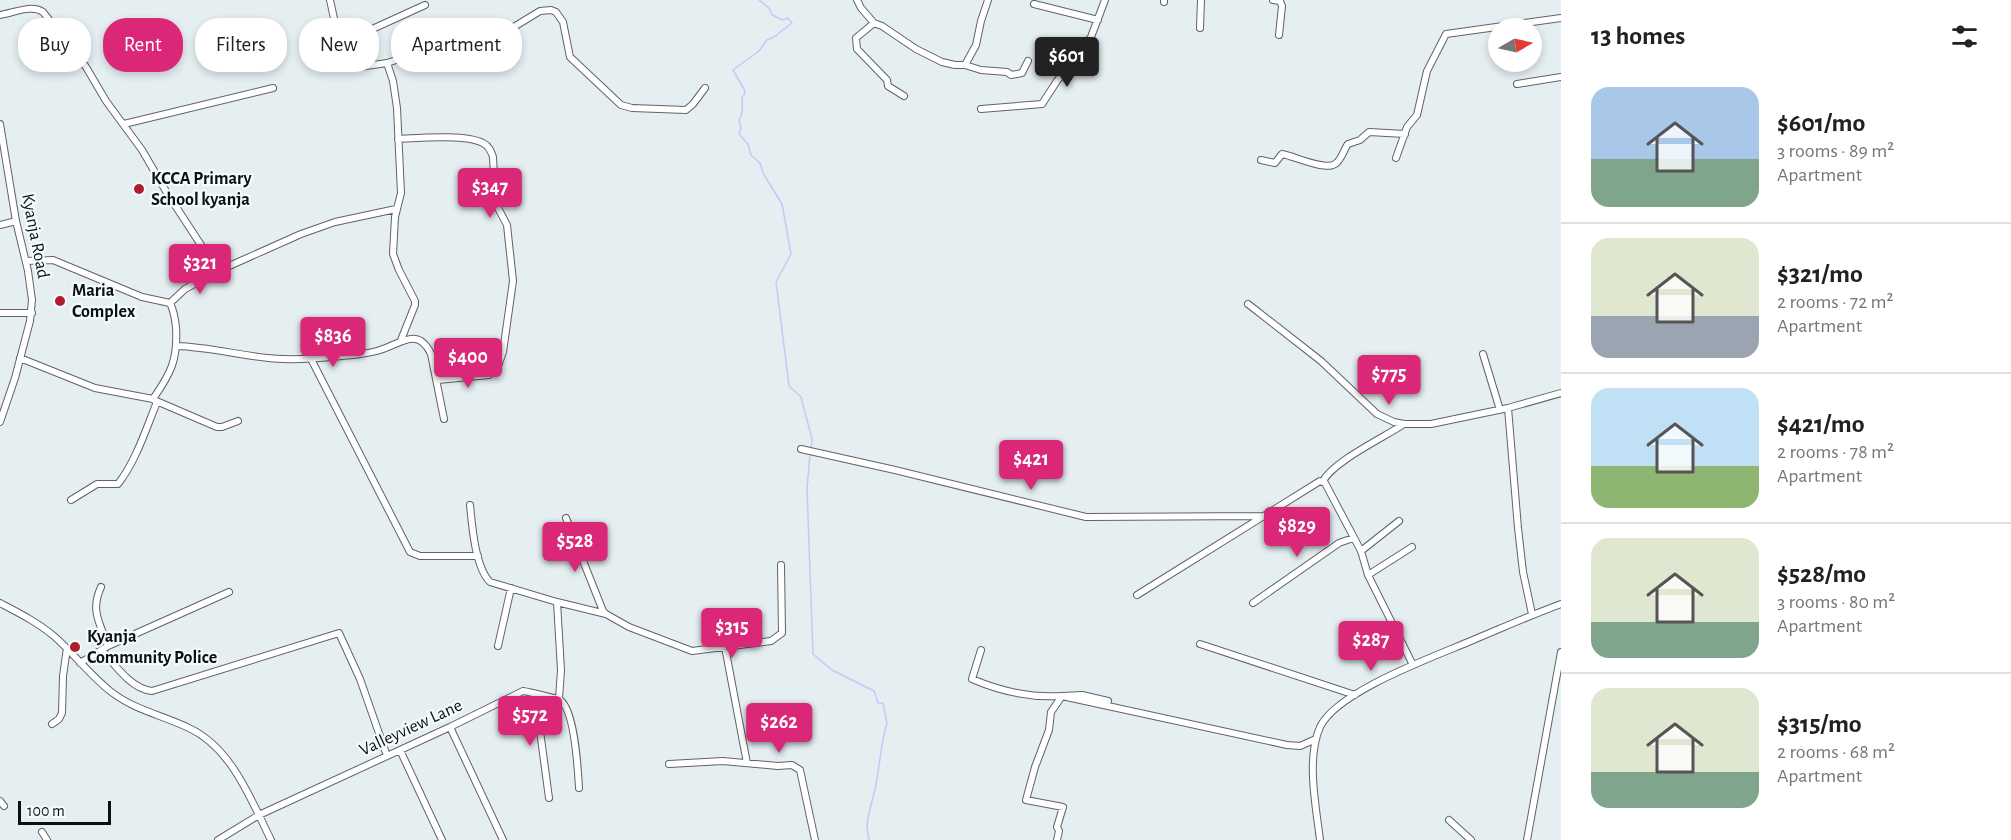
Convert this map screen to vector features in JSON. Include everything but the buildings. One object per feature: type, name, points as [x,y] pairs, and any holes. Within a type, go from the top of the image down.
[{"type":"street","points":[[330,0],[334,18]]},
{"type":"street","points":[[857,0],[874,23],[942,62],[981,70],[1007,72],[1014,76],[1023,73],[1028,61]]},
{"type":"street","points":[[965,65],[976,45],[988,0]]},
{"type":"street","points":[[981,109],[1042,104],[1091,37],[1105,0]]},
{"type":"street","points":[[1200,28],[1201,0]]},
{"type":"street","points":[[1273,0],[1280,2],[1282,6],[1280,35]]},
{"type":"street","points":[[1034,4],[1098,20]]},
{"type":"street","points":[[379,26],[425,5]]},
{"type":"street","points":[[0,15],[33,8],[39,9],[76,53],[218,271]]},
{"type":"street","points":[[379,64],[446,44],[488,41],[540,11],[551,10],[556,12],[563,22],[570,57],[621,105],[632,108],[686,110],[705,88]]},
{"type":"street","points":[[1396,158],[1407,127],[1417,116],[1427,71],[1446,34],[1561,18]]},
{"type":"street","points":[[874,23],[856,38],[857,49],[887,80],[888,86],[904,96]]},
{"type":"street","points":[[387,63],[396,98],[401,193],[396,209],[394,261],[416,300],[401,340]]},
{"type":"street","points":[[1517,84],[1561,77]]},
{"type":"street","points":[[124,124],[273,87]]},
{"type":"street","name":"Kyanja Road","points":[[0,128],[16,221],[31,286],[32,313],[9,400],[0,422]]},
{"type":"street","points":[[1261,160],[1275,164],[1282,154],[1317,165],[1332,166],[1337,163],[1347,145],[1360,140],[1369,132],[1405,134]]},
{"type":"street","points":[[398,138],[459,138],[478,141],[486,145],[493,157],[496,201],[507,225],[513,289],[505,346],[499,366],[489,375],[438,380]]},
{"type":"street","points":[[170,303],[185,289],[218,271],[329,224],[396,209]]},
{"type":"street","points":[[0,225],[16,221]]},
{"type":"street","points":[[26,261],[53,260],[142,297],[170,303]]},
{"type":"street","points":[[71,500],[97,484],[118,484],[131,463],[147,427],[155,400],[173,365],[177,346],[174,313],[170,303]]},
{"type":"street","points":[[1248,304],[1321,361],[1377,414],[1394,422],[1431,423],[1500,410],[1561,393]]},
{"type":"street","points":[[0,313],[32,313]]},
{"type":"street","points":[[177,346],[212,348],[281,359],[371,353],[401,340],[417,339],[428,347],[438,380],[444,418]]},
{"type":"street","points":[[1483,354],[1500,410]]},
{"type":"street","points":[[310,357],[410,552],[420,556],[478,556]]},
{"type":"street","points":[[20,358],[87,385],[155,400],[217,427],[238,421]]},
{"type":"street","points":[[1508,408],[1523,572],[1532,614]]},
{"type":"street","points":[[1137,595],[1323,481],[1327,474],[1348,459],[1404,424]]},
{"type":"street","points":[[801,449],[1086,517],[1264,516]]},
{"type":"street","points":[[1323,481],[1361,551],[1368,575],[1413,665]]},
{"type":"street","points":[[470,505],[478,556],[486,578],[490,582],[606,614],[629,627],[692,651],[771,641],[782,633],[781,566]]},
{"type":"street","points":[[566,518],[606,614]]},
{"type":"street","points":[[1361,551],[1399,521]]},
{"type":"street","points":[[1253,603],[1339,543],[1353,538]]},
{"type":"street","points":[[1368,575],[1412,547]]},
{"type":"street","points":[[101,587],[96,598],[95,610],[105,648],[132,682],[152,692],[339,633],[360,679],[387,756]]},
{"type":"street","points":[[498,646],[511,588]]},
{"type":"street","points":[[80,663],[105,648],[229,592]]},
{"type":"street","points":[[557,602],[561,670],[559,699],[566,708],[575,741],[579,788]]},
{"type":"street","points":[[0,603],[39,625],[67,648],[110,691],[137,709],[187,727],[207,739],[227,759],[237,774],[271,840]]},
{"type":"street","points":[[1320,840],[1313,762],[1316,739],[1320,728],[1330,714],[1355,695],[1413,665],[1532,614],[1561,604]]},
{"type":"street","points":[[1200,644],[1355,695]]},
{"type":"street","points":[[725,647],[747,763]]},
{"type":"street","points":[[52,724],[59,719],[62,713],[63,676],[67,648]]},
{"type":"street","points":[[981,650],[972,679],[1001,689],[1046,698],[1082,695],[1108,701]]},
{"type":"street","points":[[1527,840],[1561,652]]},
{"type":"street","name":"Valleyview Lane","points":[[218,840],[259,815],[523,691],[559,699]]},
{"type":"street","points":[[535,694],[549,798]]},
{"type":"street","points":[[1062,696],[1287,745],[1300,746],[1316,739]]},
{"type":"street","points":[[1057,840],[1059,831],[1057,827],[1063,807],[1026,800],[1049,730],[1051,712],[1062,696]]},
{"type":"street","points":[[450,727],[503,840]]},
{"type":"street","points":[[400,750],[442,840]]},
{"type":"street","points":[[669,764],[723,761],[778,766],[792,765],[800,770],[815,840]]},
{"type":"street","points":[[1449,820],[1472,840]]},
{"type":"street","points":[[42,832],[47,840]]},
{"type":"waterway","points":[[759,0],[769,8],[772,15],[783,20],[788,18],[792,23],[767,40],[759,51],[733,70],[745,94],[742,97],[739,134],[748,144],[751,155],[760,163],[763,173],[782,204],[791,254],[776,282],[789,386],[801,397],[812,439],[811,450]]},
{"type":"waterway","points":[[810,454],[807,489],[813,654],[832,670],[874,691],[878,703],[883,703],[887,723],[868,817],[869,840]]},
{"type":"place","name":"KCCA Primary School kyanja","points":[[139,189]]},
{"type":"place","name":"Maria Complex","points":[[60,301]]},
{"type":"place","name":"Kyanja Community Police","points":[[75,647]]}]
